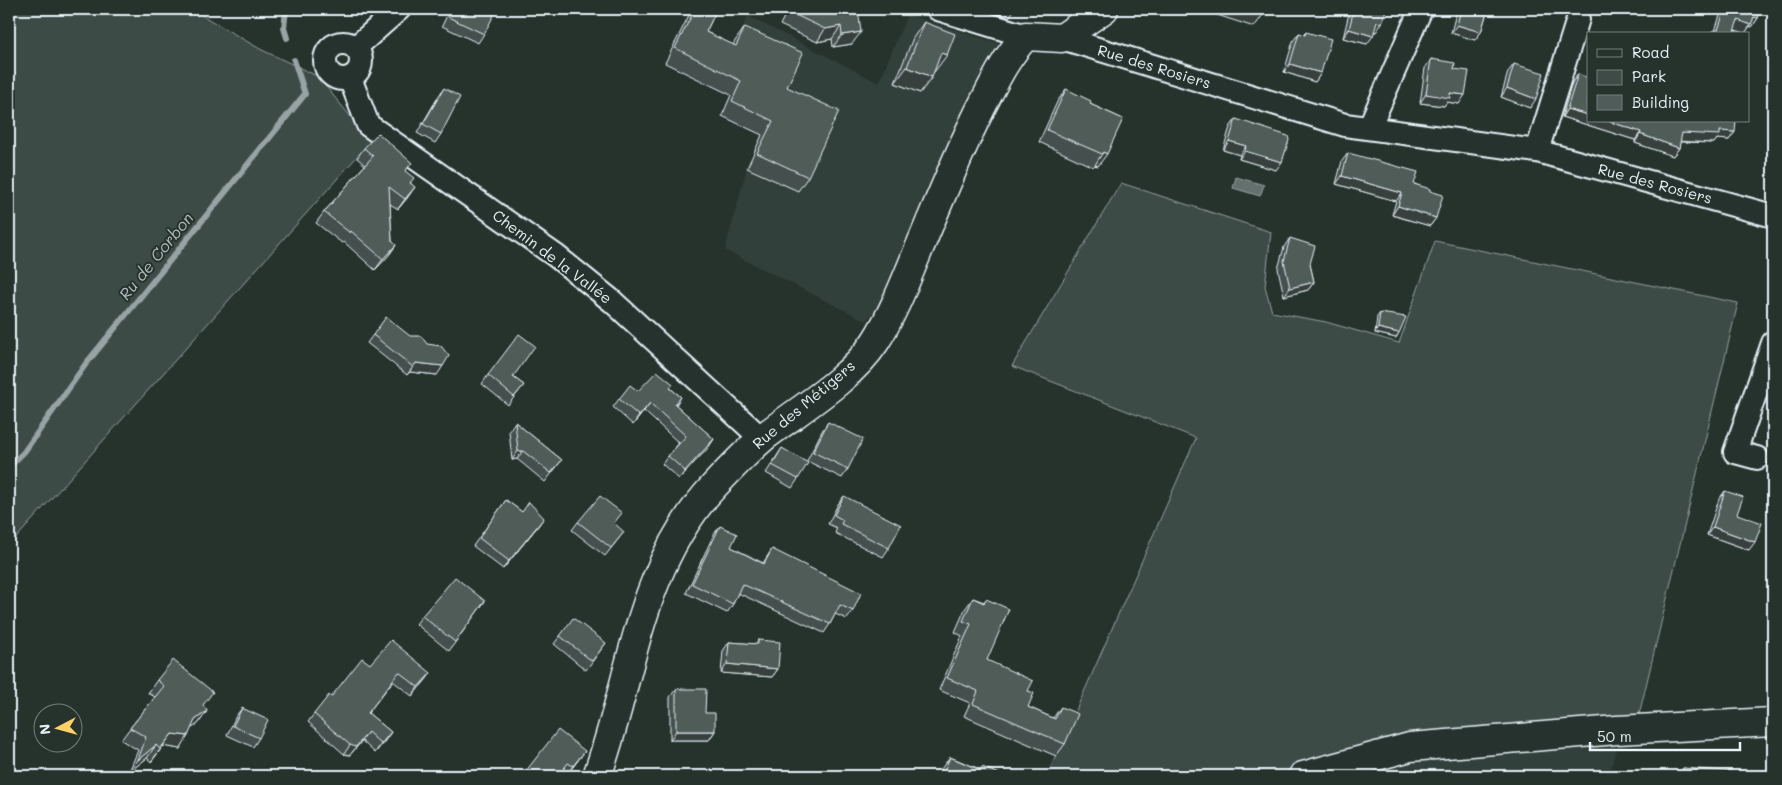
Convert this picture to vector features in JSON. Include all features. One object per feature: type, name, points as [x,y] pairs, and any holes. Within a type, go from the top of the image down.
[{"type":"main road","points":[[1062,38],[1104,9]]},
{"type":"main road","name":"Rue des Rosiers","points":[[1026,36],[1062,38]]},
{"type":"main road","name":"Rue des Métigers","points":[[597,776],[610,741],[641,619],[674,542],[696,506],[762,439],[845,374],[874,344],[897,302],[964,140],[1003,64],[1026,36]]},
{"type":"main road","points":[[1303,776],[1410,746],[1617,730],[1773,722]]},
{"type":"street","points":[[355,48],[399,9]]},
{"type":"street","name":"Rue des Rosiers","points":[[938,9],[1026,36]]},
{"type":"street","points":[[1369,128],[1421,9]]},
{"type":"street","points":[[1537,152],[1578,19]]},
{"type":"street","name":"Rue des Rosiers","points":[[1062,38],[1345,125],[1537,152],[1773,216]]},
{"type":"street","points":[[344,43],[355,48],[358,52],[361,64],[359,70],[350,78],[339,79],[329,73],[324,62],[325,56],[332,46],[344,43]]},
{"type":"street","name":"Chemin de la Vallée","points":[[350,78],[368,125],[556,256],[612,301],[762,439]]},
{"type":"street","points":[[1757,458],[1735,452],[1773,343]]},
{"type":"shaded area","points":[[907,15],[998,43],[965,121],[880,305],[866,321],[725,250],[747,168],[762,135],[721,116],[731,95],[714,87],[748,16],[879,83]]},
{"type":"shaded area","points":[[1236,177],[1264,185],[1260,196],[1233,188]]},
{"type":"shaded area","points":[[1619,738],[1609,776],[1324,776],[1412,755]]},
{"type":"green space","points":[[9,9],[191,9],[260,49],[317,76],[371,141],[9,546]]},
{"type":"green space","points":[[1121,183],[1271,232],[1265,286],[1272,312],[1326,322],[1399,343],[1435,241],[1738,303],[1638,719],[1292,770],[1277,776],[1047,776],[1196,438],[1012,366]]},
{"type":"building","points":[[452,9],[486,9],[495,13],[484,34],[448,17]]},
{"type":"building","points":[[695,9],[717,9],[706,32],[736,46],[745,27],[803,53],[787,87],[839,111],[808,177],[757,153],[773,121],[732,101],[741,81],[675,48]]},
{"type":"building","points":[[791,9],[858,9],[861,32],[842,35],[841,26],[825,29],[789,12]]},
{"type":"building","points":[[1245,9],[1265,9],[1263,15]]},
{"type":"building","points":[[1354,9],[1386,9],[1382,23],[1377,22],[1373,36],[1349,29]]},
{"type":"building","points":[[1461,9],[1488,9],[1481,32],[1457,25]]},
{"type":"building","points":[[1725,9],[1761,9],[1758,18],[1754,17],[1751,25],[1738,20],[1734,32],[1712,32],[1718,30]]},
{"type":"building","points":[[924,22],[955,34],[947,55],[941,53],[932,77],[907,67]]},
{"type":"building","points":[[1306,32],[1331,39],[1321,73],[1290,64],[1299,33],[1305,35]]},
{"type":"building","points":[[1431,59],[1455,63],[1454,69],[1469,71],[1465,95],[1450,93],[1450,98],[1426,94]]},
{"type":"building","points":[[1514,64],[1544,73],[1536,99],[1507,88]]},
{"type":"building","points":[[1578,74],[1587,78],[1587,115],[1567,109]]},
{"type":"building","points":[[444,88],[460,97],[441,134],[423,124]]},
{"type":"building","points":[[1066,89],[1091,101],[1090,104],[1123,119],[1107,154],[1103,152],[1102,154],[1047,130]]},
{"type":"building","points":[[1236,119],[1288,136],[1289,140],[1282,162],[1245,151],[1246,146],[1229,141]]},
{"type":"building","points":[[1611,122],[1736,122],[1735,132],[1720,131],[1720,135],[1682,133],[1679,148],[1640,134],[1641,132]]},
{"type":"building","points":[[378,133],[412,163],[405,171],[414,178],[410,183],[415,187],[405,199],[389,187],[392,241],[396,245],[383,259],[351,231],[350,233],[324,212],[373,156],[364,148]]},
{"type":"building","points":[[1348,153],[1418,172],[1414,184],[1443,195],[1436,218],[1398,206],[1402,193],[1342,176]]},
{"type":"building","points":[[1290,238],[1315,246],[1310,264],[1314,282],[1290,288],[1284,261]]},
{"type":"building","points":[[1380,313],[1406,317],[1399,333],[1378,328]]},
{"type":"building","points":[[386,317],[410,336],[421,336],[427,344],[441,346],[449,356],[443,366],[416,363],[413,367],[373,335]]},
{"type":"building","points":[[519,334],[535,346],[513,377],[524,385],[514,397],[488,375]]},
{"type":"building","points":[[657,371],[673,384],[670,388],[681,397],[675,404],[714,439],[685,471],[668,456],[686,436],[650,403],[639,416],[619,399],[630,385],[638,391]]},
{"type":"building","points":[[515,422],[562,460],[551,473],[523,451],[518,451]]},
{"type":"building","points":[[828,422],[863,439],[848,469],[813,452]]},
{"type":"building","points":[[782,448],[808,463],[798,479],[772,465]]},
{"type":"building","points":[[1725,491],[1743,497],[1737,514],[1762,523],[1755,542],[1713,527]]},
{"type":"building","points":[[600,496],[622,513],[614,523],[624,532],[611,548],[578,522]]},
{"type":"building","points":[[844,496],[901,525],[889,548],[841,524],[843,520],[834,515]]},
{"type":"building","points":[[506,500],[522,512],[529,502],[544,518],[509,561],[479,538]]},
{"type":"building","points":[[720,526],[737,534],[731,547],[764,564],[772,549],[861,593],[853,611],[840,605],[830,624],[742,584],[733,604],[692,584]]},
{"type":"building","points":[[455,577],[485,601],[455,642],[422,616]]},
{"type":"building","points":[[973,598],[984,603],[986,599],[1009,609],[987,660],[1033,681],[1028,691],[1034,693],[1028,707],[1055,719],[1061,707],[1078,714],[1065,744],[973,704],[978,691],[947,678],[971,624],[963,621]]},
{"type":"building","points":[[573,618],[606,643],[592,661],[560,636]]},
{"type":"building","points":[[391,640],[431,673],[418,687],[399,672],[368,713],[391,732],[381,744],[368,732],[356,747],[350,745],[314,714],[329,695],[331,697],[362,658],[370,664]]},
{"type":"building","points":[[758,640],[780,642],[778,669],[727,664],[729,642],[758,644]]},
{"type":"building","points":[[173,660],[213,692],[203,705],[207,711],[195,720],[188,736],[172,734],[160,749],[156,745],[138,760],[146,737],[130,728],[164,686],[157,680]]},
{"type":"building","points":[[676,689],[706,689],[705,713],[715,713],[715,731],[676,731]]},
{"type":"building","points":[[242,708],[268,720],[259,738],[233,726]]},
{"type":"building","points":[[558,730],[585,751],[573,766],[568,763],[558,776],[522,776]]},
{"type":"building","points":[[950,757],[980,770],[982,767],[1004,776],[942,776]]},
{"type":"building","points":[[1683,768],[1739,772],[1738,776],[1683,776]]},
{"type":"waterway","name":"Ru de Corbon","points":[[286,9],[284,28],[287,38]]},
{"type":"waterway","name":"Ru de Corbon","points":[[9,467],[24,452],[85,365],[305,94],[294,60]]}]
